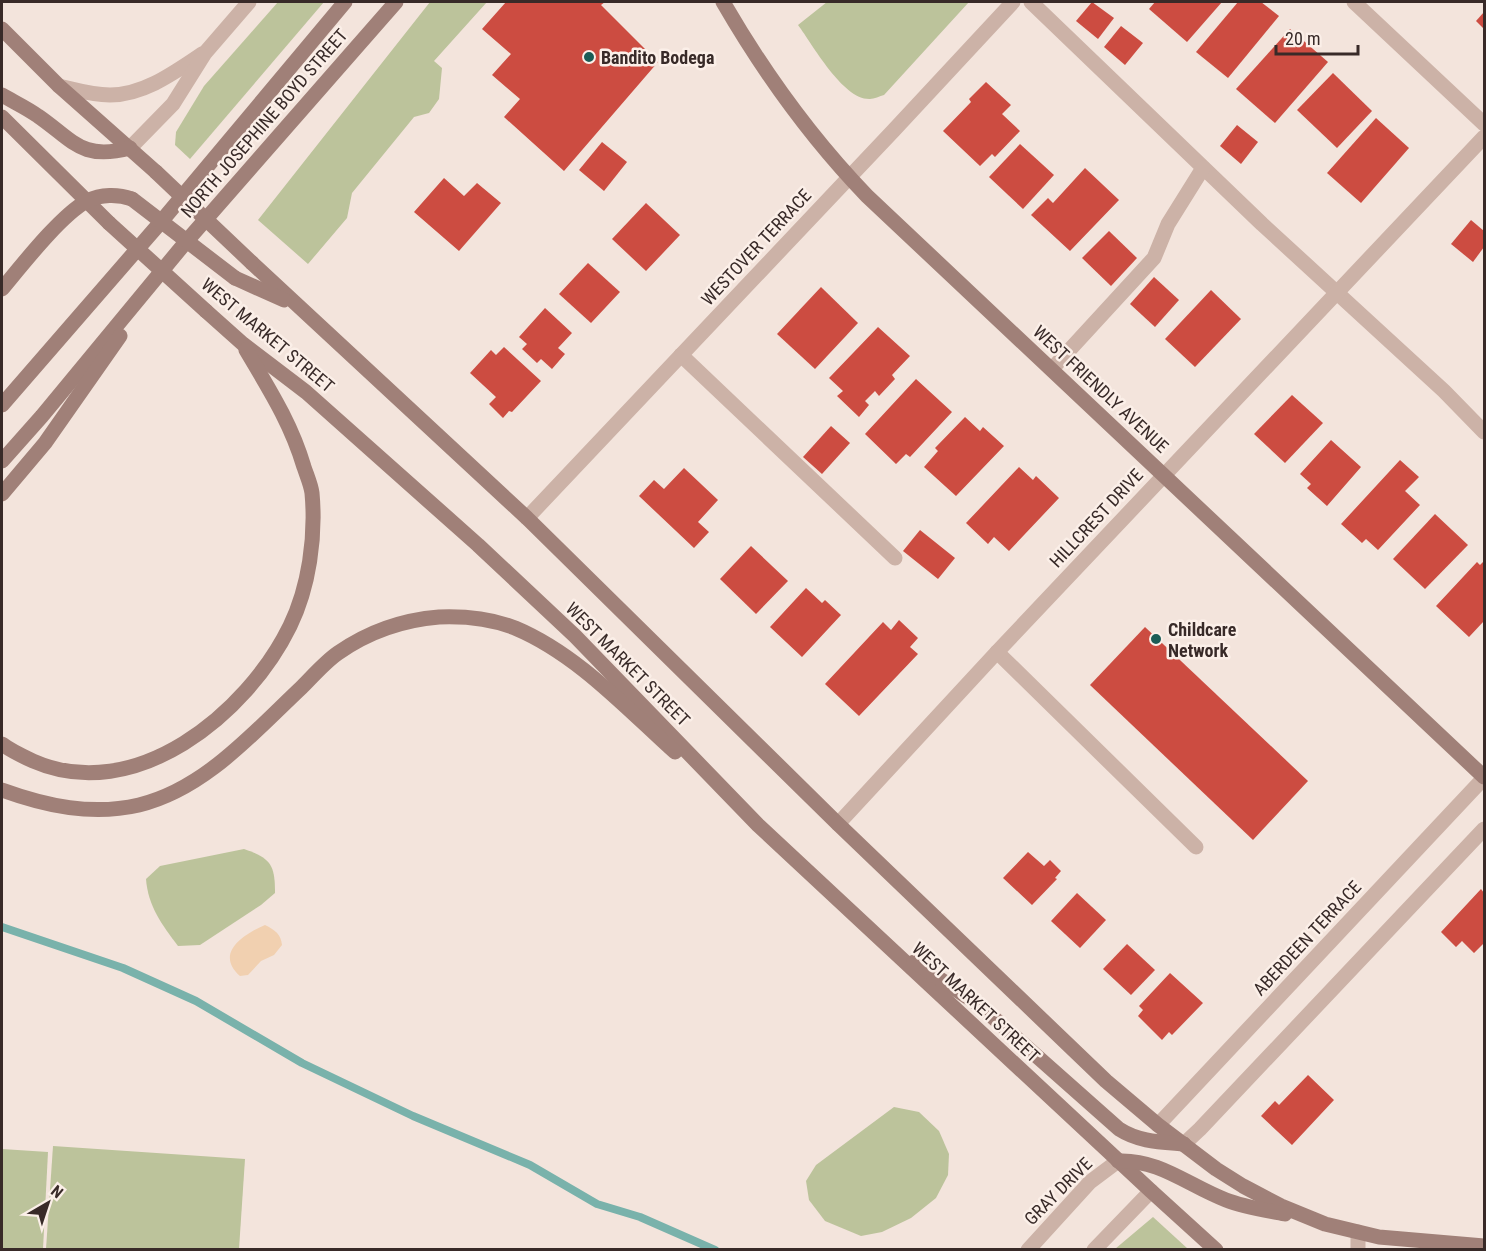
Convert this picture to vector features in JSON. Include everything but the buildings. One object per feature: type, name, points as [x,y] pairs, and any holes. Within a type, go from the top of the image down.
[{"type":"main road","name":"NORTH JOSEPHINE BOYD STREET","points":[[2,405],[160,223],[345,2]]},
{"type":"main road","name":"NORTH JOSEPHINE BOYD STREET","points":[[185,243],[396,2]]},
{"type":"main road","name":"WEST FRIENDLY AVENUE","points":[[723,2],[762,65],[821,144],[849,177],[1485,777]]},
{"type":"main road","name":"WEST MARKET STREET","points":[[2,29],[59,86],[130,147],[295,304],[527,518],[837,824],[1106,1081],[1158,1125],[1216,1169],[1281,1206],[1325,1224]]},
{"type":"main road","points":[[2,95],[39,116],[74,144],[97,151],[117,151],[130,147]]},
{"type":"main road","name":"WEST MARKET STREET","points":[[2,117],[86,201],[206,311],[243,344],[306,392],[494,560],[575,636],[758,825],[1216,1250]]},
{"type":"main road","points":[[2,289],[60,222],[86,201],[112,195],[132,199],[235,278],[295,304]]},
{"type":"main road","points":[[2,461],[185,243]]},
{"type":"main road","points":[[2,494],[45,443],[185,243]]},
{"type":"main road","points":[[2,744],[44,765],[71,772],[104,772],[135,766],[161,757],[189,740],[215,720],[246,690],[274,655],[290,626],[302,596],[309,565],[312,492],[286,417],[243,344]]},
{"type":"main road","points":[[2,790],[33,801],[70,809],[103,811],[139,805],[168,795],[204,773],[242,744],[346,648],[366,636],[396,624],[422,618],[455,616],[513,627],[536,638],[579,667],[758,825]]},
{"type":"main road","points":[[879,939],[978,1004],[1119,1129],[1131,1137],[1147,1141],[1184,1144]]},
{"type":"main road","points":[[1118,1161],[1129,1160],[1154,1165],[1227,1201],[1358,1232],[1379,1243],[1485,1246]]},
{"type":"street","points":[[130,147],[173,104],[205,53],[249,2]]},
{"type":"street","name":"WESTOVER TERRACE","points":[[527,518],[1013,2]]},
{"type":"street","points":[[1031,2],[1203,168],[1485,432]]},
{"type":"street","points":[[1354,2],[1485,124]]},
{"type":"street","points":[[59,86],[89,94],[112,95],[135,91],[159,81],[205,53]]},
{"type":"street","name":"HILLCREST DRIVE","points":[[837,824],[1485,137]]},
{"type":"street","points":[[1052,369],[1154,258],[1168,224],[1203,168]]},
{"type":"street","points":[[681,355],[895,558]]},
{"type":"street","points":[[997,652],[1196,847]]},
{"type":"street","name":"ABERDEEN TERRACE","points":[[1158,1125],[1485,777]]},
{"type":"street","points":[[1184,1144],[1485,829]]},
{"type":"street","name":"GRAY DRIVE","points":[[1028,1250],[1090,1182],[1118,1161]]},
{"type":"street","points":[[1094,1250],[1151,1191]]},
{"type":"street","points":[[1358,1232],[1358,1250]]},
{"type":"green space","points":[[278,2],[324,2],[190,159],[175,145],[176,132],[204,86]]},
{"type":"green space","points":[[430,2],[487,2],[434,61],[442,68],[439,99],[429,113],[414,117],[352,193],[347,218],[308,264],[258,220]]},
{"type":"green space","points":[[827,2],[969,2],[884,95],[870,99],[849,91],[839,81],[798,25]]},
{"type":"green space","points":[[244,849],[266,859],[270,864],[274,876],[275,893],[261,905],[200,945],[178,946],[161,923],[153,907],[146,879],[160,866]]},
{"type":"green space","points":[[894,1107],[919,1112],[939,1131],[949,1154],[948,1175],[936,1198],[911,1218],[882,1232],[861,1236],[825,1221],[809,1200],[806,1181],[816,1165]]},
{"type":"green space","points":[[53,1146],[245,1159],[239,1249],[46,1249]]},
{"type":"green space","points":[[2,1149],[48,1152],[43,1249],[2,1249]]},
{"type":"green space","points":[[1153,1217],[1188,1249],[1115,1249]]},
{"type":"sand","points":[[265,925],[277,933],[282,945],[274,955],[261,961],[248,975],[240,976],[230,960],[231,952],[241,939]]},
{"type":"waterway","points":[[2,927],[123,968],[196,1001],[302,1063],[413,1116],[530,1165],[597,1204],[640,1217],[715,1250]]},
{"type":"place","name":"Bandito Bodega","points":[[589,57]]},
{"type":"place","name":"Childcare Network","points":[[1156,639]]}]
